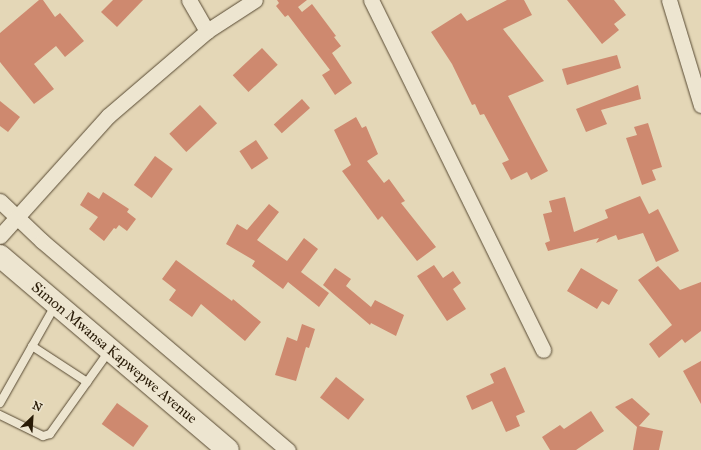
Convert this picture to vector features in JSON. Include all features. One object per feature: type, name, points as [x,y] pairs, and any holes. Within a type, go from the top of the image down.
[{"type":"main road","name":"Simon Mwansa Kapwepwe Avenue","points":[[0,256],[228,450]]},
{"type":"street","points":[[189,0],[207,31]]},
{"type":"street","points":[[0,236],[108,116],[207,31],[255,0]]},
{"type":"street","points":[[371,0],[543,350]]},
{"type":"street","points":[[669,0],[701,105]]},
{"type":"street","points":[[0,201],[18,216],[42,240],[288,450]]},
{"type":"lane","points":[[0,403],[56,303]]},
{"type":"lane","points":[[32,346],[87,382]]},
{"type":"lane","points":[[0,415],[43,436],[50,434],[111,349]]},
{"type":"building","points":[[39,0],[43,0],[55,17],[60,13],[84,41],[65,57],[56,46],[34,64],[54,89],[34,104],[0,62],[0,33]]},
{"type":"building","points":[[113,0],[143,0],[117,27],[101,12]]},
{"type":"building","points":[[277,0],[307,0],[298,7],[302,12],[312,4],[336,36],[334,37],[341,46],[332,53],[352,83],[335,95],[322,75],[330,70],[288,15],[285,17],[276,6],[279,3]]},
{"type":"building","points":[[507,0],[524,0],[532,15],[503,29],[544,81],[508,96],[548,171],[531,180],[527,172],[511,180],[502,163],[509,160],[484,114],[480,115],[475,104],[472,105],[452,64],[431,32],[461,13],[467,21]]},
{"type":"building","points":[[567,0],[614,0],[626,15],[614,24],[619,30],[602,44]]},
{"type":"building","points":[[262,48],[278,65],[248,92],[233,75]]},
{"type":"building","points":[[617,55],[621,68],[567,85],[562,69]]},
{"type":"building","points":[[638,85],[641,99],[601,110],[607,124],[586,132],[576,109]]},
{"type":"building","points":[[302,99],[310,108],[282,133],[274,124]]},
{"type":"building","points":[[0,101],[20,117],[8,132],[0,126]]},
{"type":"building","points":[[200,105],[217,123],[186,152],[169,134]]},
{"type":"building","points":[[356,117],[362,128],[366,126],[378,154],[367,161],[384,183],[389,179],[405,201],[401,203],[436,247],[417,261],[382,216],[378,220],[342,171],[351,165],[334,130]]},
{"type":"building","points":[[648,123],[662,167],[652,170],[656,180],[642,185],[626,138],[637,135],[634,127]]},
{"type":"building","points":[[256,140],[268,158],[252,169],[239,151]]},
{"type":"building","points":[[155,156],[173,169],[152,198],[134,185]]},
{"type":"building","points":[[88,192],[99,199],[103,192],[129,209],[127,212],[136,219],[127,231],[119,225],[116,229],[114,228],[104,241],[89,229],[98,217],[80,205]]},
{"type":"building","points":[[640,196],[649,214],[658,209],[679,251],[656,262],[643,233],[618,240],[616,235],[596,243],[599,238],[548,251],[545,243],[550,241],[543,214],[552,212],[549,201],[565,197],[574,232],[608,218],[605,210]]},
{"type":"building","points":[[269,204],[279,212],[257,240],[287,261],[304,238],[318,249],[301,272],[329,293],[319,307],[288,282],[283,289],[252,266],[255,261],[226,244],[237,224],[247,230]]},
{"type":"building","points":[[176,260],[232,301],[233,299],[261,322],[245,341],[201,304],[192,317],[169,300],[176,290],[162,279]]},
{"type":"building","points":[[434,265],[443,278],[453,271],[461,283],[453,289],[466,309],[447,321],[417,276]]},
{"type":"building","points":[[658,266],[680,290],[701,282],[701,331],[685,343],[682,339],[659,358],[649,344],[672,325],[638,280]]},
{"type":"building","points":[[335,268],[351,279],[346,286],[371,307],[375,300],[404,315],[396,336],[371,323],[370,325],[323,285]]},
{"type":"building","points":[[581,268],[618,290],[609,305],[602,301],[597,309],[567,291]]},
{"type":"building","points":[[302,324],[315,329],[309,348],[306,347],[296,381],[275,375],[287,337],[297,341]]},
{"type":"building","points":[[701,361],[701,404],[683,371]]},
{"type":"building","points":[[505,367],[525,412],[516,416],[520,426],[506,432],[492,401],[472,410],[466,396],[494,383],[490,374]]},
{"type":"building","points":[[336,377],[364,399],[348,420],[320,397]]},
{"type":"building","points":[[632,398],[650,414],[639,426],[663,431],[659,450],[633,450],[637,427],[615,407]]},
{"type":"building","points":[[117,403],[149,426],[133,447],[102,424]]},
{"type":"building","points":[[591,411],[604,431],[576,450],[550,450],[542,437],[560,425],[564,429]]}]
